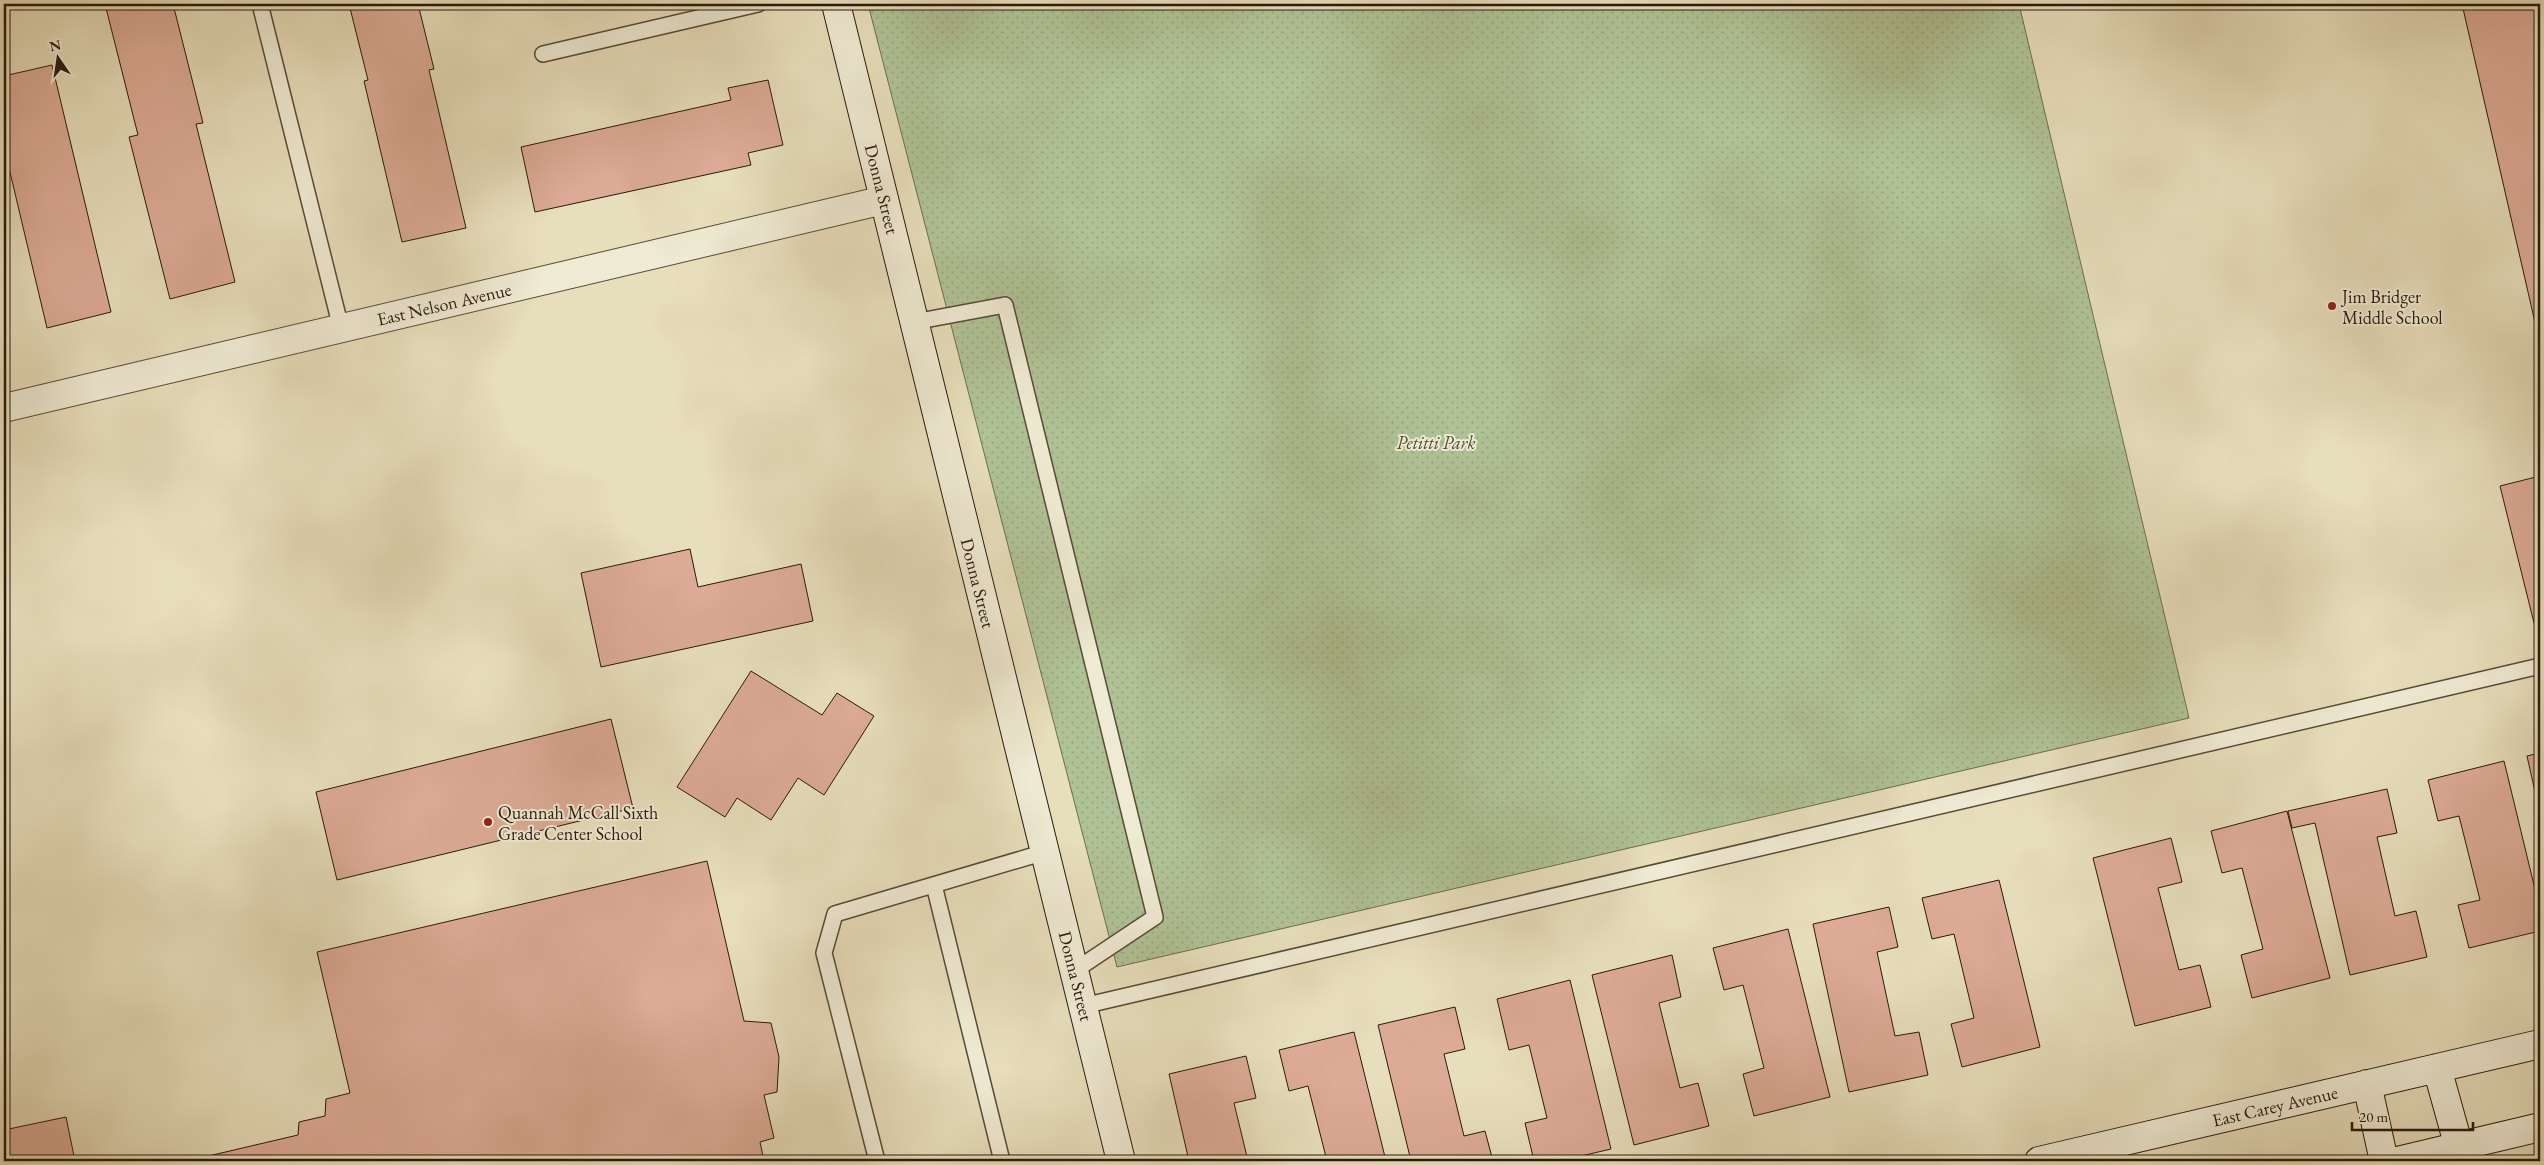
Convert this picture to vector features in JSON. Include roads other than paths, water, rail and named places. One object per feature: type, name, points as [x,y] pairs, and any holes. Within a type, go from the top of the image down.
[{"type":"street","name":"Donna Street","points":[[836,4],[1121,1161]]},
{"type":"street","name":"East Nelson Avenue","points":[[4,408],[884,200]]},
{"type":"street","name":"East Carey Avenue","points":[[2039,1161],[2540,1044]]},
{"type":"street","points":[[2437,1068],[2460,1154]]},
{"type":"street","points":[[2367,1084],[2384,1161]]},
{"type":"street","points":[[2396,1161],[2460,1154],[2540,1128]]},
{"type":"lane","points":[[260,4],[341,328]]},
{"type":"lane","points":[[543,54],[758,4]]},
{"type":"lane","points":[[914,322],[1005,305],[1155,916],[1074,971]]},
{"type":"lane","points":[[1083,1006],[2540,666]]},
{"type":"lane","points":[[877,1161],[824,953],[834,914],[1045,852]]},
{"type":"lane","points":[[934,885],[1002,1161]]},
{"type":"place","name":"Jim Bridger Middle School","points":[[2332,306]]},
{"type":"place","name":"Quannah McCall Sixth Grade Center School","points":[[488,822]]},
{"type":"park label","name":"Petitti Park","points":[[1436,442]]}]
